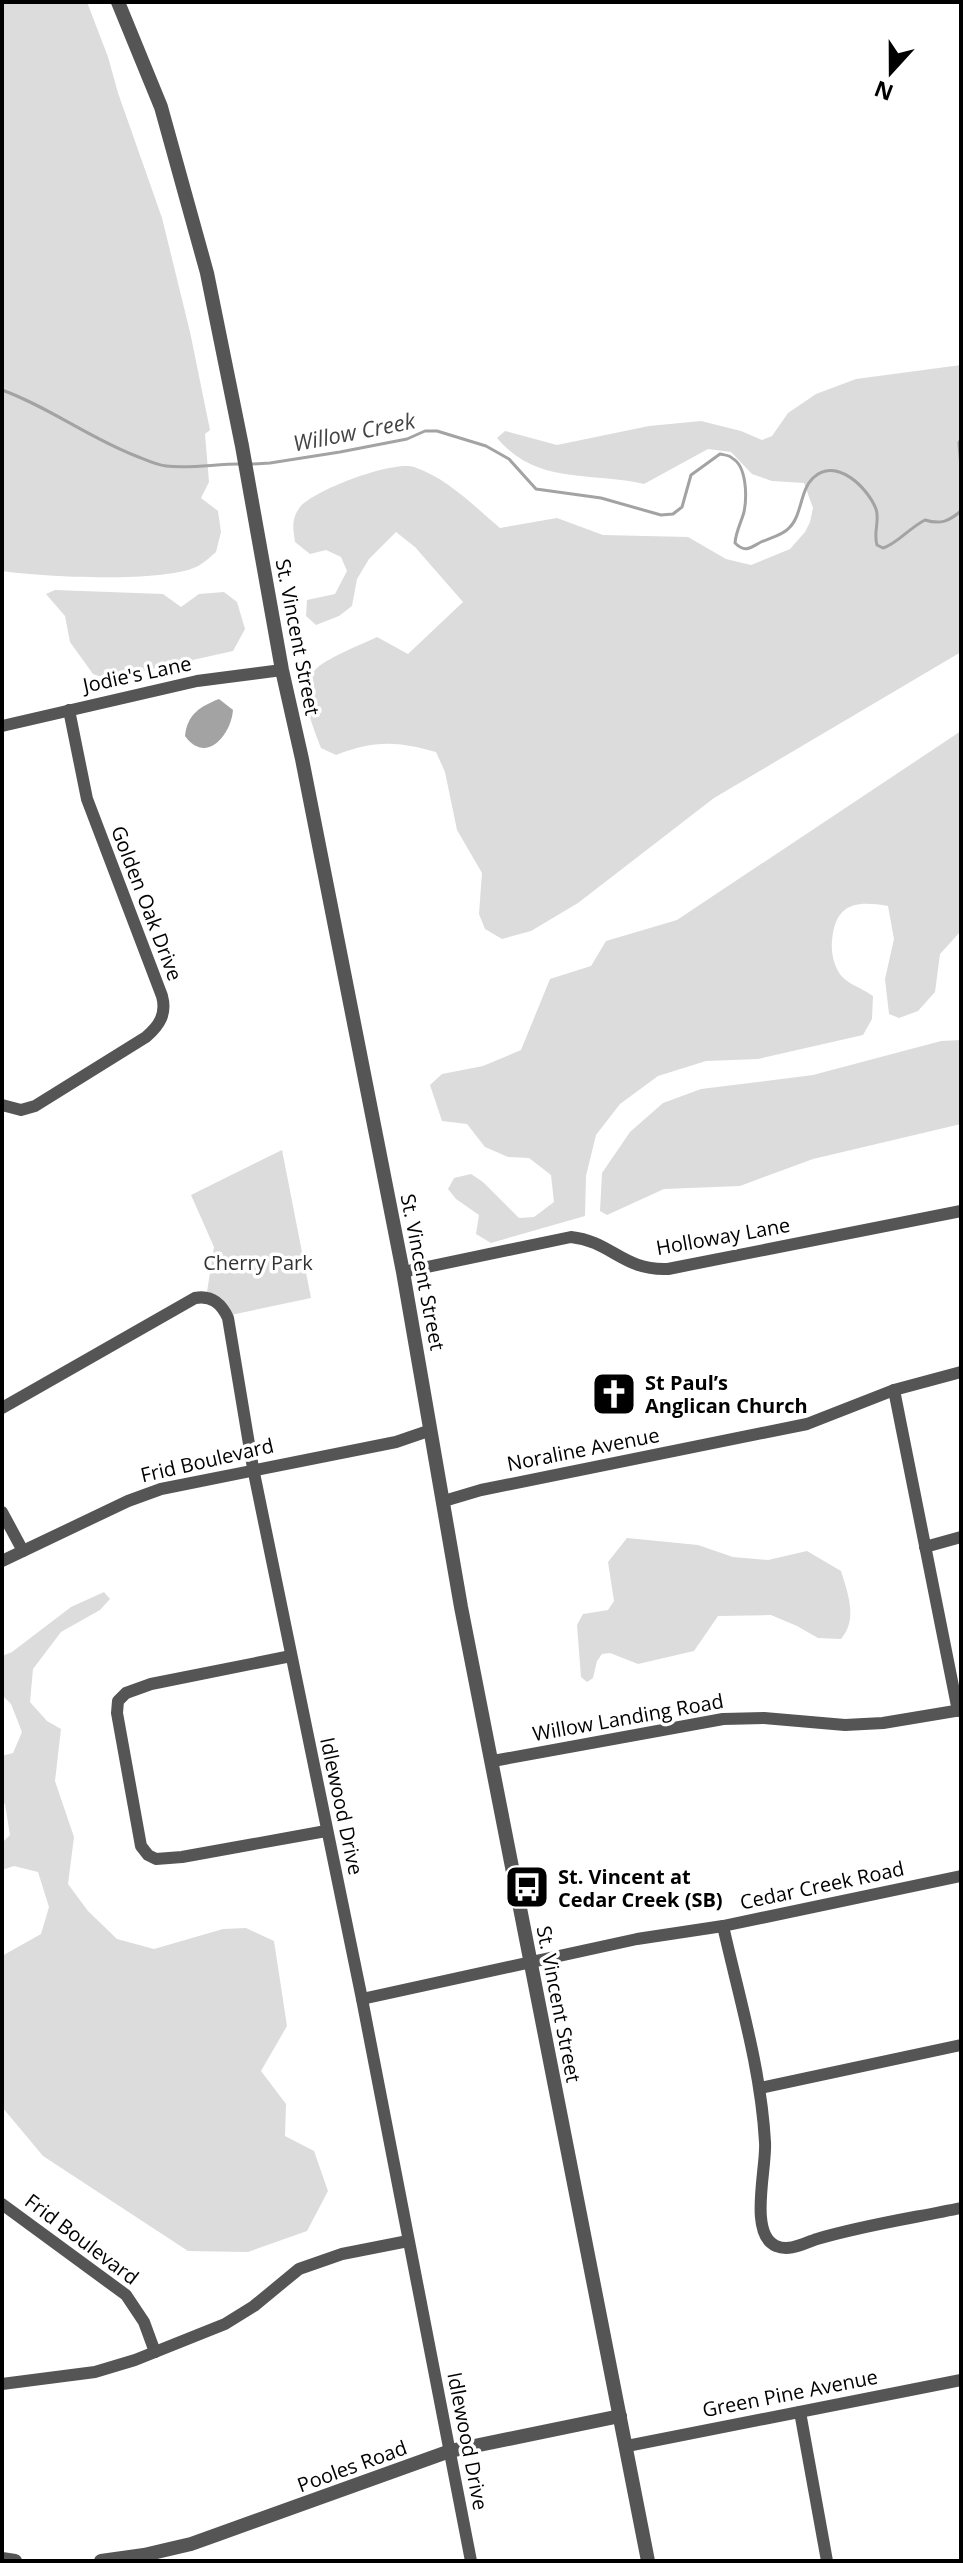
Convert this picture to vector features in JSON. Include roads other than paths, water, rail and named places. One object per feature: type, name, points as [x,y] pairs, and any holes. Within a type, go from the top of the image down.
[{"type":"street","name":"St. Vincent Street","points":[[118,2],[161,107],[207,273],[282,670],[403,1272],[461,1607],[648,2561]]},
{"type":"street","name":"Jodie's Lane","points":[[2,726],[197,681],[282,670]]},
{"type":"street","name":"Golden Oak Drive","points":[[2,1105],[21,1110],[35,1106],[146,1037],[160,1022],[164,1009],[162,996],[87,799],[69,710]]},
{"type":"street","name":"Holloway Lane","points":[[403,1272],[571,1237],[598,1244],[641,1268],[668,1269],[961,1211]]},
{"type":"street","name":"Idlewood Drive","points":[[2,1408],[186,1302],[203,1297],[218,1302],[224,1309],[231,1326],[253,1468],[362,1999],[471,2561]]},
{"type":"street","name":"Noraline Avenue","points":[[444,1501],[481,1490],[807,1424],[894,1390],[961,1372]]},
{"type":"street","points":[[894,1390],[960,1710]]},
{"type":"street","name":"Frid Boulevard","points":[[2,1561],[144,1494],[253,1468],[396,1442],[431,1430]]},
{"type":"street","points":[[2,1512],[23,1551]]},
{"type":"street","points":[[925,1547],[961,1537]]},
{"type":"street","points":[[291,1656],[151,1684],[126,1693],[118,1701],[117,1713],[141,1846],[156,1859],[182,1857],[326,1831]]},
{"type":"street","name":"Willow Landing Road","points":[[493,1761],[723,1719],[764,1718],[845,1725],[883,1723],[960,1710]]},
{"type":"street","name":"Cedar Creek Road","points":[[362,1999],[637,1939],[723,1926],[961,1876]]},
{"type":"street","points":[[723,1926],[760,2088],[765,2146],[761,2224],[765,2237],[773,2245],[792,2247],[833,2235],[961,2208]]},
{"type":"street","points":[[760,2088],[961,2045]]},
{"type":"street","name":"Frid Boulevard","points":[[2,2204],[126,2295],[144,2322],[155,2352]]},
{"type":"street","points":[[2,2384],[95,2372],[155,2352],[239,2316],[299,2269],[342,2254],[408,2241]]},
{"type":"street","name":"Green Pine Avenue","points":[[627,2446],[961,2380]]},
{"type":"street","points":[[800,2412],[827,2561]]},
{"type":"street","name":"Pooles Road","points":[[101,2561],[191,2544],[450,2451],[620,2416]]},
{"type":"street","points":[[2,2559],[15,2561]]},
{"type":"waterway","name":"Willow Creek","points":[[2,390],[119,449],[155,463],[184,467],[240,464]]},
{"type":"waterway","name":"Willow Creek","points":[[252,464],[340,452],[407,439],[425,431],[437,431],[486,446],[509,459],[536,489],[601,498],[661,515],[673,514],[682,507],[691,475],[720,454],[737,462],[743,475],[745,506],[735,543],[745,549],[789,528],[809,483],[822,472],[831,471],[850,477],[866,492],[877,513],[877,545],[883,548],[925,520],[944,521],[961,511]]},
{"type":"waterway","name":"Willow Creek","points":[[961,439],[961,468]]},
{"type":"place","name":"St Paul’s Anglican Church","points":[[614,1394]]},
{"type":"place","name":"St. Vincent at Cedar Creek (SB)","points":[[527,1887]]},
{"type":"park label","name":"Cherry Park","points":[[258,1262]]}]
